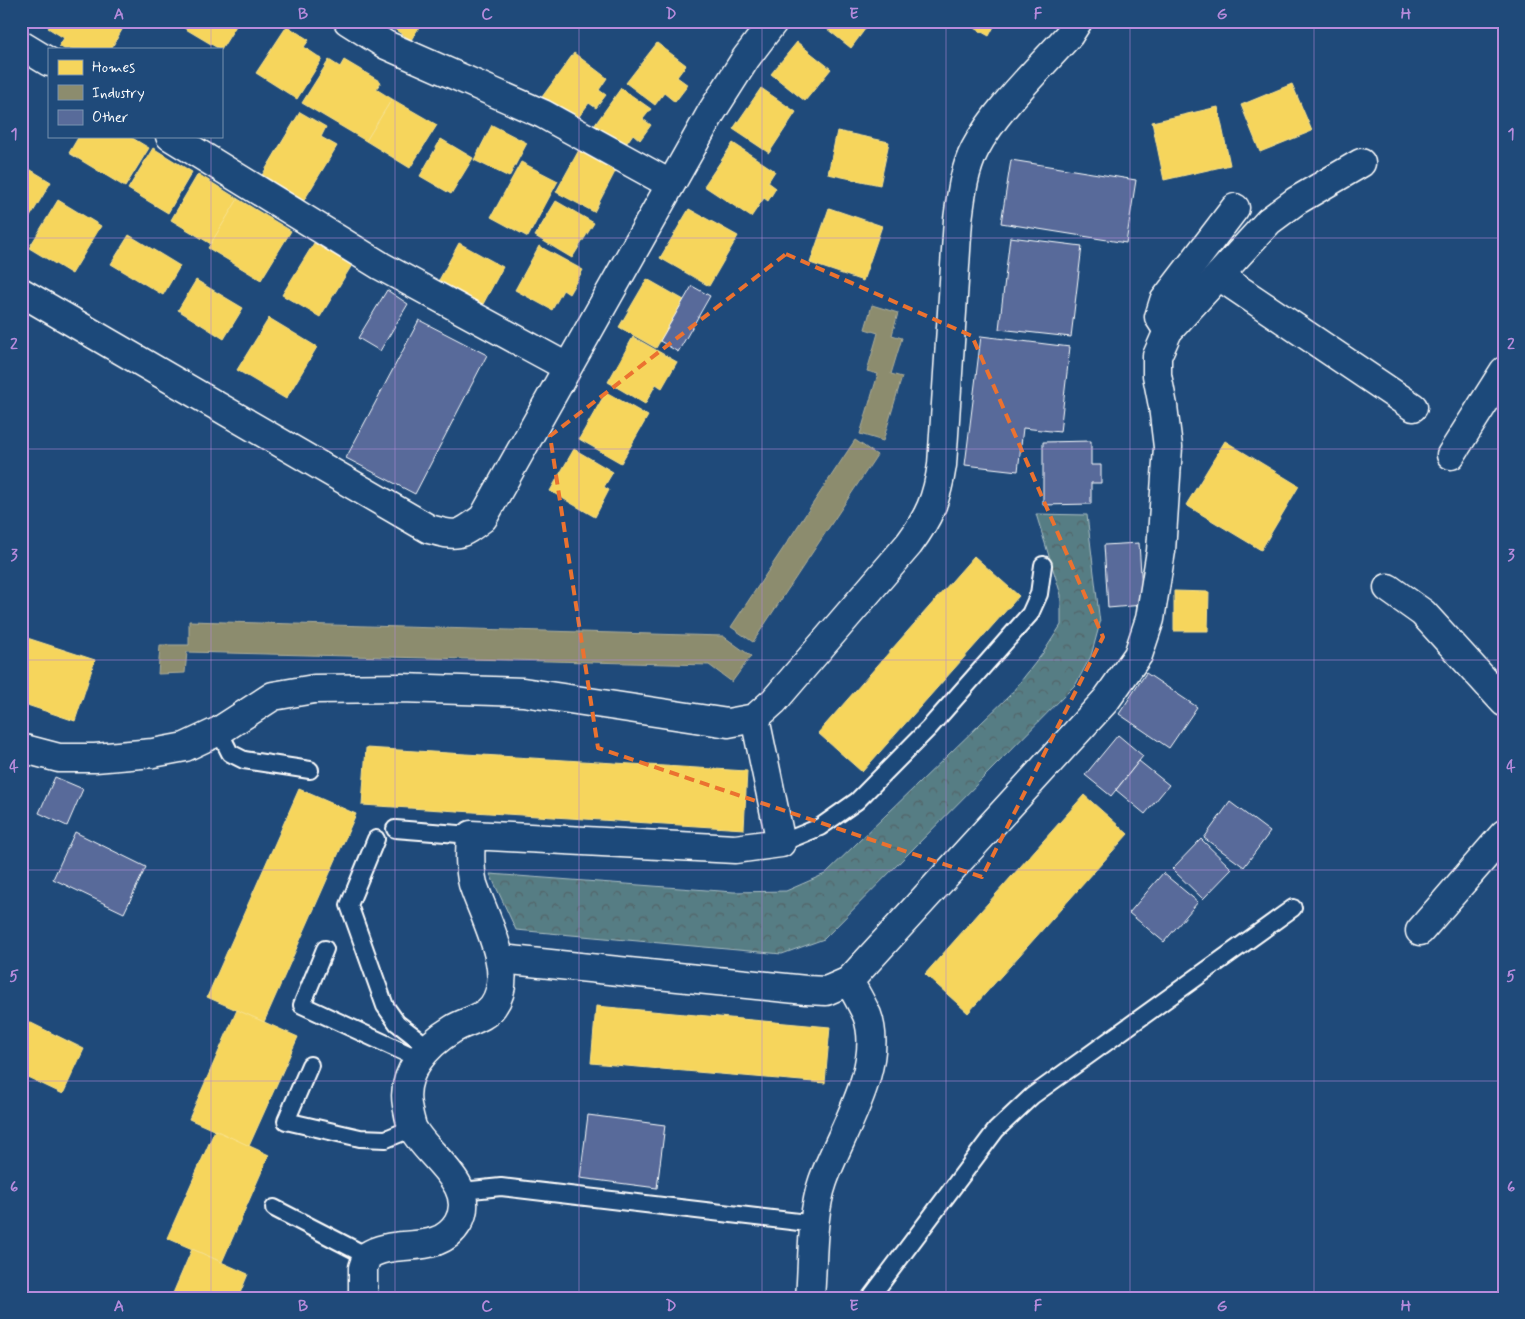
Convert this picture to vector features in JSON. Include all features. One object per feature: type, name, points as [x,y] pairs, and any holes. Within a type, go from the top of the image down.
[{"type":"street","points":[[348,21],[386,46],[543,114],[670,184]]},
{"type":"street","points":[[21,292],[429,529],[452,536],[465,532],[483,518],[711,113],[746,58],[774,21]]},
{"type":"street","points":[[21,748],[59,758],[114,756],[186,747],[219,731],[273,696],[314,689],[401,688],[523,692],[728,723],[755,718],[774,701],[806,664],[909,544],[928,517],[938,492],[942,465],[958,220],[963,183],[974,150],[992,122],[1069,35],[1078,21]]},
{"type":"street","points":[[21,45],[48,61]]},
{"type":"street","points":[[173,138],[381,266],[567,368]]},
{"type":"street","points":[[501,959],[806,990],[826,991],[849,982],[1106,700],[1138,655],[1150,619],[1161,551],[1168,447],[1157,356],[1168,331],[1190,304],[1219,276],[1268,221],[1296,201],[1361,163]]},
{"type":"street","points":[[1168,331],[1159,317],[1164,301],[1235,208]]},
{"type":"street","points":[[1219,276],[1412,407]]},
{"type":"street","points":[[1451,455],[1504,371]]},
{"type":"street","points":[[1388,588],[1423,613],[1504,702]]},
{"type":"street","points":[[363,1298],[363,1268],[366,1256],[377,1249],[427,1245],[449,1235],[459,1221],[462,1192],[452,1176],[413,1128],[406,1103],[409,1080],[423,1053],[454,1028],[476,1019],[492,1006],[501,981],[501,959],[473,882],[470,864],[471,835],[735,849],[781,843],[755,718]]},
{"type":"street","points":[[1420,932],[1504,834]]},
{"type":"street","points":[[810,1298],[816,1224],[823,1182],[868,1072],[870,1041],[867,1016],[849,982]]},
{"type":"lane","points":[[781,843],[820,827],[857,801],[928,728],[1030,614],[1039,594],[1043,565]]},
{"type":"lane","points":[[219,731],[230,753],[244,760],[310,770]]},
{"type":"lane","points":[[395,830],[471,835]]},
{"type":"lane","points":[[376,839],[349,905],[385,1006],[423,1053]]},
{"type":"lane","points":[[870,1298],[996,1130],[1032,1096],[1293,908]]},
{"type":"lane","points":[[326,949],[302,1005],[423,1053]]},
{"type":"lane","points":[[310,1065],[286,1121],[360,1138],[386,1139],[413,1128]]},
{"type":"lane","points":[[462,1192],[501,1187],[816,1224]]},
{"type":"lane","points":[[274,1208],[366,1256]]},
{"type":"highlighted area","points":[[786,254],[972,336],[1103,637],[982,877],[598,748],[550,436]]},
{"type":"green space","points":[[1036,514],[1087,515],[1100,623],[1091,656],[1076,684],[824,939],[782,954],[516,930],[490,874],[734,892],[786,891],[825,874],[1010,695],[1043,653],[1061,625],[1061,595]]},
{"type":"building: Homes","points":[[53,21],[127,21],[112,48],[62,48],[59,46],[64,38],[48,28]]},
{"type":"building: Homes","points":[[188,21],[239,21],[222,48],[218,48],[184,28]]},
{"type":"building: Homes","points":[[382,21],[423,21],[411,40]]},
{"type":"building: Homes","points":[[673,21],[687,21],[682,28]]},
{"type":"building: Homes","points":[[817,21],[871,21],[851,48]]},
{"type":"building: Homes","points":[[962,21],[997,21],[989,36]]},
{"type":"building: Homes","points":[[287,26],[309,40],[304,47],[322,59],[297,99],[256,73]]},
{"type":"building: Homes","points":[[797,42],[831,69],[805,101],[771,74]]},
{"type":"building: Homes","points":[[657,43],[686,65],[677,77],[688,85],[675,102],[664,93],[655,105],[626,83]]},
{"type":"building: Homes","points":[[574,53],[607,78],[599,90],[606,95],[596,108],[589,103],[575,122],[542,97]]},
{"type":"building: Homes","points":[[329,60],[340,67],[344,60],[381,82],[376,89],[392,99],[366,141],[302,103]]},
{"type":"building: Homes","points":[[1292,84],[1312,131],[1260,152],[1241,105]]},
{"type":"building: Homes","points":[[621,88],[651,109],[643,119],[651,125],[640,140],[633,134],[624,147],[594,126]]},
{"type":"building: Homes","points":[[761,88],[796,112],[769,153],[733,129]]},
{"type":"building: Homes","points":[[392,99],[437,125],[410,168],[366,141]]},
{"type":"building: Homes","points":[[1218,107],[1230,165],[1164,180],[1152,122]]},
{"type":"building: Homes","points":[[300,112],[326,127],[321,137],[337,146],[303,202],[261,177]]},
{"type":"building: Homes","points":[[492,125],[527,143],[509,177],[474,160]]},
{"type":"building: Homes","points":[[837,131],[889,142],[880,185],[828,174]]},
{"type":"building: Homes","points":[[78,138],[132,138],[149,148],[125,187],[69,153]]},
{"type":"building: Homes","points":[[441,139],[473,158],[451,194],[420,176]]},
{"type":"building: Homes","points":[[733,143],[775,171],[768,182],[776,188],[768,201],[764,198],[751,217],[704,186]]},
{"type":"building: Homes","points":[[153,148],[192,172],[168,213],[128,189]]},
{"type":"building: Homes","points":[[579,150],[616,170],[594,212],[556,192]]},
{"type":"building: Homes","points":[[521,162],[558,181],[528,237],[491,217]]},
{"type":"building: Homes","points":[[21,164],[51,182],[21,232]]},
{"type":"building: Homes","points":[[198,174],[238,199],[211,244],[171,220]]},
{"type":"building: Homes","points":[[238,199],[291,231],[261,280],[208,248]]},
{"type":"building: Homes","points":[[58,200],[101,226],[72,274],[29,248]]},
{"type":"building: Homes","points":[[556,201],[594,223],[572,258],[535,236]]},
{"type":"building: Homes","points":[[829,208],[882,226],[863,281],[810,263]]},
{"type":"building: Homes","points":[[689,209],[738,236],[709,286],[660,258]]},
{"type":"building: Homes","points":[[129,235],[180,266],[163,295],[111,264]]},
{"type":"building: Homes","points":[[314,243],[352,265],[320,317],[282,295]]},
{"type":"building: Homes","points":[[459,243],[503,267],[482,306],[438,282]]},
{"type":"building: Homes","points":[[539,246],[583,270],[569,294],[563,290],[552,310],[515,290]]},
{"type":"building: Homes","points":[[647,279],[684,300],[656,348],[619,327]]},
{"type":"building: Homes","points":[[196,280],[243,308],[224,339],[178,310]]},
{"type":"building: Homes","points":[[269,318],[317,347],[286,399],[237,370]]},
{"type":"building: Homes","points":[[633,337],[677,362],[662,388],[656,384],[645,404],[608,382]]},
{"type":"building: Homes","points":[[606,392],[648,416],[621,463],[579,439]]},
{"type":"building: Homes","points":[[1225,441],[1299,486],[1261,550],[1186,505]]},
{"type":"building: Homes","points":[[574,449],[613,472],[604,487],[609,490],[595,517],[550,491]]},
{"type":"building: Homes","points":[[974,556],[1019,596],[862,772],[818,733]]},
{"type":"building: Homes","points":[[1174,591],[1209,592],[1208,631],[1174,631]]},
{"type":"building: Homes","points":[[21,636],[95,660],[75,721],[21,703]]},
{"type":"building: Homes","points":[[366,748],[747,771],[744,829],[362,805]]},
{"type":"building: Homes","points":[[299,789],[356,814],[264,1022],[207,997]]},
{"type":"building: Homes","points":[[1084,795],[1128,834],[968,1013],[925,974]]},
{"type":"building: Homes","points":[[596,1006],[830,1027],[825,1083],[591,1063]]},
{"type":"building: Homes","points":[[237,1010],[298,1037],[249,1146],[189,1119]]},
{"type":"building: Homes","points":[[21,1018],[84,1049],[63,1094],[21,1074]]},
{"type":"building: Homes","points":[[215,1130],[269,1155],[222,1262],[167,1238]]},
{"type":"building: Homes","points":[[192,1249],[248,1274],[238,1298],[171,1298]]},
{"type":"building: Industry","points":[[872,305],[898,313],[892,335],[902,338],[891,374],[902,377],[883,441],[860,434],[878,374],[867,371],[878,333],[865,329]]},
{"type":"building: Industry","points":[[855,440],[877,455],[753,642],[731,627]]},
{"type":"building: Industry","points":[[189,621],[723,636],[751,656],[732,682],[709,665],[187,652],[185,673],[158,674],[160,645],[189,645]]},
{"type":"building: Other","points":[[1011,160],[1136,180],[1126,243],[1001,223]]},
{"type":"building: Other","points":[[1010,237],[1082,246],[1071,337],[999,329]]},
{"type":"building: Other","points":[[692,286],[710,296],[678,352],[660,341]]},
{"type":"building: Other","points":[[387,290],[408,304],[380,351],[358,338]]},
{"type":"building: Other","points":[[419,320],[487,355],[415,494],[346,458]]},
{"type":"building: Other","points":[[981,336],[1070,347],[1060,432],[1023,428],[1018,471],[965,465]]},
{"type":"building: Other","points":[[1091,441],[1091,465],[1101,465],[1101,483],[1091,483],[1091,504],[1043,505],[1043,442]]},
{"type":"building: Other","points":[[1139,543],[1143,605],[1108,608],[1104,545]]},
{"type":"building: Other","points":[[1146,673],[1197,707],[1169,748],[1119,714]]},
{"type":"building: Other","points":[[1118,735],[1143,756],[1111,796],[1085,775]]},
{"type":"building: Other","points":[[1139,761],[1169,785],[1145,814],[1116,790]]},
{"type":"building: Other","points":[[55,777],[83,789],[67,826],[39,813]]},
{"type":"building: Other","points":[[1230,802],[1270,832],[1244,867],[1204,838]]},
{"type":"building: Other","points":[[75,832],[146,867],[124,913],[53,879]]},
{"type":"building: Other","points":[[1201,839],[1232,869],[1203,899],[1172,869]]},
{"type":"building: Other","points":[[1163,873],[1198,902],[1164,942],[1129,913]]},
{"type":"building: Other","points":[[588,1115],[665,1125],[657,1188],[580,1178]]}]
